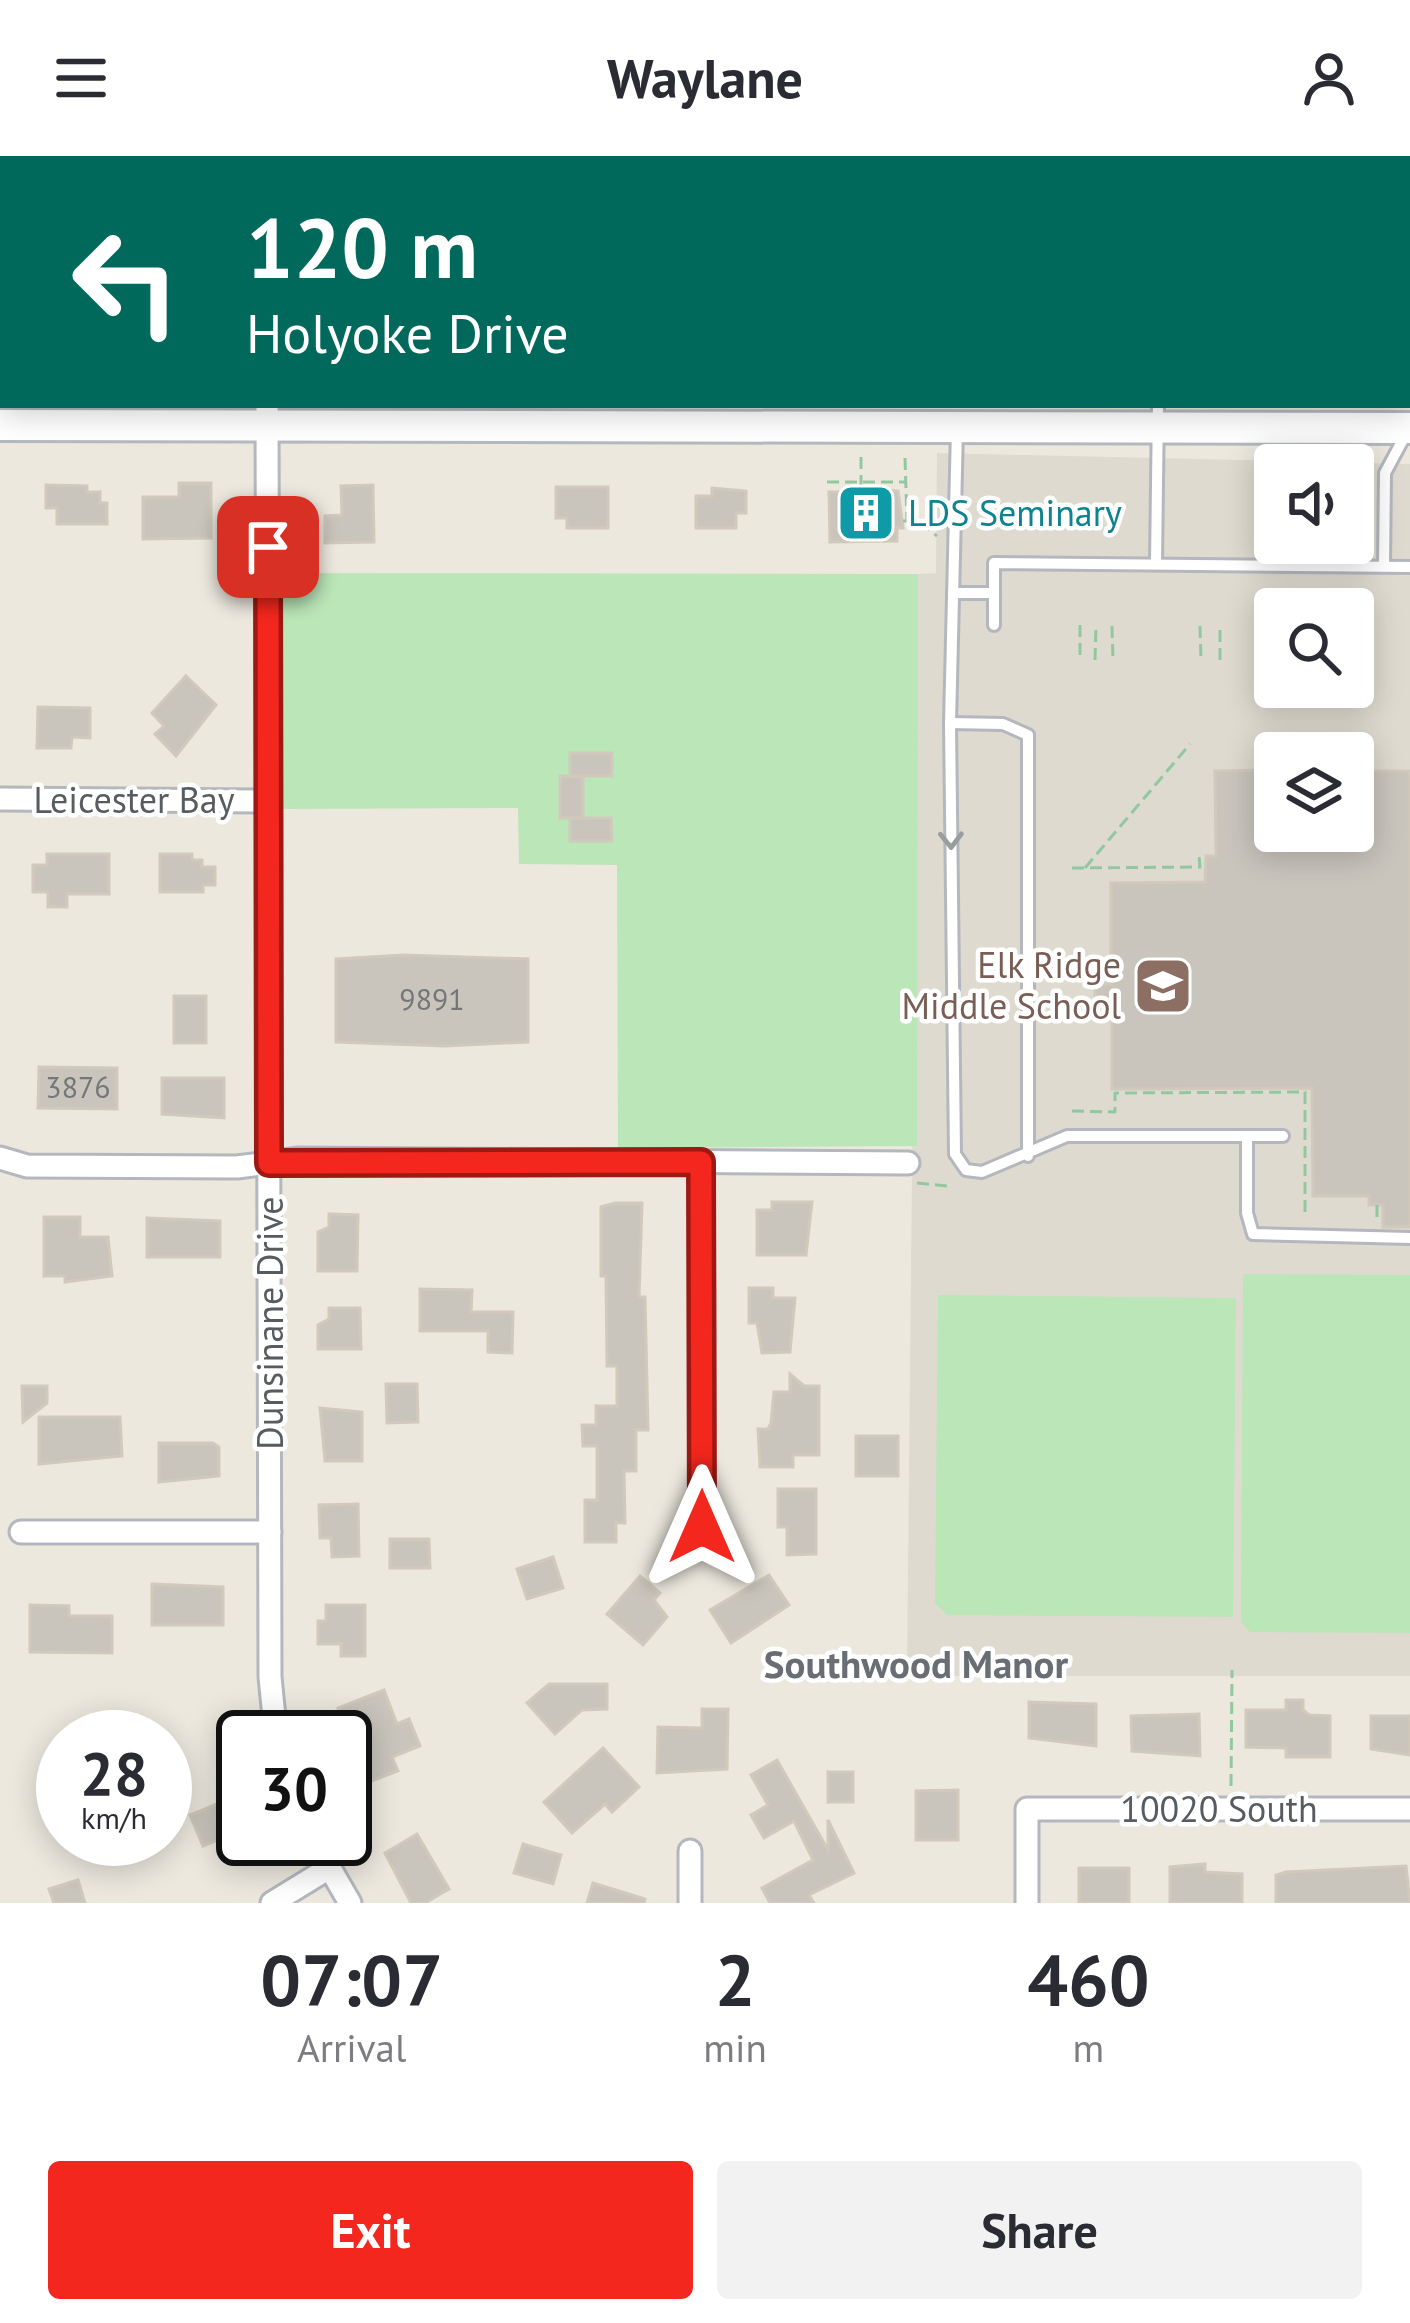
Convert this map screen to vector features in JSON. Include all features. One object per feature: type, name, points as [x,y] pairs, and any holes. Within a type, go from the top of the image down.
[{"type":"main road","points":[[0,425],[267,415],[1158,416],[1410,428]]},
{"type":"street","name":"Dunsinane Drive","points":[[267,415],[270,1532],[275,1710]]},
{"type":"street","name":"Leicester Bay","points":[[0,799],[268,801]]},
{"type":"street","points":[[0,1158],[27,1166],[701,1162],[912,1173]]},
{"type":"street","points":[[701,1162],[702,1527]]},
{"type":"street","points":[[21,1532],[270,1532]]},
{"type":"street","name":"10020 South","points":[[1028,1903],[1027,1809],[1410,1809]]},
{"type":"street","points":[[690,1851],[690,1903]]},
{"type":"street","points":[[272,1903],[329,1868],[350,1903]]},
{"type":"lane","points":[[1156,564],[1158,416]]},
{"type":"lane","points":[[976,419],[953,593],[955,1154],[965,1169],[982,1172],[1067,1136],[1283,1136]]},
{"type":"lane","points":[[1384,566],[1385,473],[1395,447],[1410,428]]},
{"type":"lane","points":[[994,625],[994,563],[1410,566]]},
{"type":"lane","points":[[953,593],[994,593]]},
{"type":"lane","points":[[950,723],[1003,724],[1028,736],[1028,1156]]},
{"type":"lane","points":[[1246,1136],[1246,1213],[1252,1234],[1410,1238]]},
{"type":"path","points":[[861,457],[861,484]]},
{"type":"path","points":[[905,458],[905,521],[919,521],[937,536]]},
{"type":"path","points":[[827,482],[906,482]]},
{"type":"path","points":[[1080,625],[1080,660]]},
{"type":"path","points":[[1095,660],[1096,626]]},
{"type":"path","points":[[1112,626],[1113,660]]},
{"type":"path","points":[[1200,626],[1201,661]]},
{"type":"path","points":[[1220,626],[1220,661]]},
{"type":"path","points":[[1085,868],[1190,744]]},
{"type":"path","points":[[1072,868],[1200,867],[1199,856]]},
{"type":"path","points":[[912,1173],[948,1186]]},
{"type":"path","points":[[1232,1670],[1232,1787]]},
{"type":"shaded area","name":"Elk Ridge Middle School","points":[[937,453],[1254,460],[1254,564],[1374,564],[1374,463],[1410,464],[1410,1676],[907,1676],[918,574],[936,573]]},
{"type":"green space","points":[[280,573],[918,574],[917,1146],[618,1148],[617,865],[519,864],[518,808],[280,809]]},
{"type":"green space","points":[[1243,1274],[1410,1275],[1410,1633],[1250,1632],[1241,1622]]},
{"type":"green space","points":[[938,1295],[1236,1298],[1233,1617],[947,1615],[935,1603]]},
{"type":"building","points":[[179,483],[211,483],[211,538],[143,539],[143,497],[179,497]]},
{"type":"building","points":[[46,485],[87,486],[87,492],[100,492],[100,503],[107,503],[107,524],[57,524],[57,508],[46,508]]},
{"type":"building","points":[[373,485],[374,542],[325,543],[325,516],[342,515],[341,486]]},
{"type":"building","name":"LDS Seminary","points":[[850,486],[898,491],[903,528],[897,528],[897,541],[830,542],[829,492],[850,492]]},
{"type":"building","points":[[556,487],[608,487],[608,528],[567,528],[567,518],[556,518]]},
{"type":"building","points":[[712,488],[746,491],[746,513],[736,513],[736,528],[696,528],[696,496],[712,496]]},
{"type":"building","points":[[186,676],[216,705],[176,756],[155,734],[164,726],[152,713]]},
{"type":"building","points":[[38,707],[90,708],[90,738],[72,737],[71,748],[37,748]]},
{"type":"building","points":[[570,753],[612,753],[612,776],[570,776]]},
{"type":"building","points":[[1254,770],[1254,852],[1374,852],[1374,771],[1410,771],[1410,1227],[1383,1227],[1383,1205],[1369,1205],[1369,1196],[1313,1196],[1312,1088],[1112,1089],[1112,1017],[1095,1017],[1095,984],[1111,984],[1111,883],[1205,882],[1206,856],[1216,856],[1215,771]]},
{"type":"building","points":[[560,776],[583,777],[583,818],[560,818]]},
{"type":"building","points":[[570,818],[611,818],[612,841],[570,841]]},
{"type":"building","points":[[47,854],[109,854],[109,894],[67,894],[67,907],[48,907],[48,892],[33,892],[33,865],[47,865]]},
{"type":"building","points":[[160,854],[192,854],[192,860],[202,860],[202,867],[215,867],[215,885],[203,885],[203,892],[160,892]]},
{"type":"building","points":[[404,955],[528,959],[528,1042],[445,1046],[336,1042],[336,959]]},
{"type":"building","points":[[174,996],[206,996],[206,1043],[174,1043]]},
{"type":"building","points":[[39,1067],[117,1068],[117,1109],[38,1108]]},
{"type":"building","points":[[162,1078],[224,1078],[224,1118],[162,1114]]},
{"type":"building","points":[[772,1202],[812,1202],[806,1255],[757,1255],[757,1210],[772,1210]]},
{"type":"building","points":[[642,1203],[639,1297],[645,1297],[648,1430],[636,1430],[636,1471],[624,1471],[625,1523],[616,1523],[616,1542],[585,1542],[585,1500],[597,1500],[597,1446],[583,1446],[582,1425],[596,1425],[596,1406],[617,1406],[617,1366],[607,1366],[606,1276],[601,1276],[601,1207]]},
{"type":"building","points":[[329,1214],[358,1215],[357,1271],[318,1271],[318,1232],[329,1227]]},
{"type":"building","points":[[44,1217],[80,1217],[80,1237],[108,1237],[112,1276],[65,1282],[65,1276],[44,1276]]},
{"type":"building","points":[[147,1218],[220,1221],[220,1257],[147,1257]]},
{"type":"building","points":[[749,1288],[773,1288],[773,1298],[795,1298],[790,1352],[762,1353],[757,1323],[749,1323]]},
{"type":"building","points":[[420,1289],[472,1290],[471,1312],[513,1312],[512,1353],[488,1352],[488,1331],[420,1331]]},
{"type":"building","points":[[329,1308],[360,1308],[361,1349],[318,1349],[318,1325],[329,1319]]},
{"type":"building","points":[[790,1374],[804,1386],[819,1386],[819,1455],[793,1455],[793,1467],[760,1467],[758,1429],[768,1429],[771,1423],[774,1392],[790,1392]]},
{"type":"building","points":[[386,1384],[417,1384],[418,1422],[387,1423]]},
{"type":"building","points":[[22,1386],[47,1386],[47,1403],[23,1422]]},
{"type":"building","points":[[320,1408],[362,1412],[362,1461],[325,1461]]},
{"type":"building","points":[[39,1417],[120,1417],[122,1456],[39,1464]]},
{"type":"building","points":[[856,1436],[898,1436],[898,1476],[856,1476]]},
{"type":"building","points":[[159,1443],[213,1443],[219,1447],[219,1476],[159,1482]]},
{"type":"building","points":[[778,1489],[816,1489],[816,1554],[787,1555],[787,1527],[778,1527]]},
{"type":"building","points":[[358,1504],[359,1556],[332,1557],[331,1538],[320,1538],[319,1505]]},
{"type":"building","points":[[390,1539],[429,1539],[430,1568],[390,1568]]},
{"type":"building","points":[[553,1557],[563,1588],[527,1599],[517,1569]]},
{"type":"building","points":[[769,1575],[789,1605],[731,1643],[710,1610]]},
{"type":"building","points":[[640,1576],[660,1593],[654,1600],[667,1617],[643,1645],[607,1614]]},
{"type":"building","points":[[152,1584],[223,1587],[223,1625],[152,1625]]},
{"type":"building","points":[[30,1605],[69,1606],[69,1616],[112,1616],[112,1653],[30,1652]]},
{"type":"building","points":[[326,1605],[365,1605],[365,1656],[341,1656],[341,1644],[318,1644],[318,1621],[326,1621]]},
{"type":"building","points":[[549,1684],[607,1684],[607,1709],[582,1710],[555,1734],[527,1703]]},
{"type":"building","points":[[384,1690],[397,1724],[409,1719],[420,1746],[392,1757],[398,1771],[372,1781],[372,1710],[338,1708]]},
{"type":"building","points":[[1286,1700],[1303,1700],[1303,1710],[1309,1715],[1330,1716],[1330,1757],[1286,1757],[1286,1748],[1246,1747],[1246,1710],[1286,1710]]},
{"type":"building","points":[[1029,1702],[1096,1704],[1096,1746],[1029,1738]]},
{"type":"building","points":[[702,1709],[728,1709],[727,1769],[657,1773],[658,1727],[702,1728]]},
{"type":"building","points":[[1199,1714],[1200,1756],[1132,1751],[1131,1716]]},
{"type":"building","points":[[1371,1716],[1410,1716],[1410,1755],[1371,1749]]},
{"type":"building","points":[[603,1748],[639,1787],[612,1812],[605,1804],[572,1833],[544,1802]]},
{"type":"building","points":[[777,1760],[828,1850],[828,1820],[854,1873],[809,1895],[814,1903],[770,1903],[762,1888],[813,1860],[794,1821],[764,1838],[751,1815],[768,1805],[751,1775]]},
{"type":"building","points":[[828,1772],[853,1772],[853,1802],[828,1802]]},
{"type":"building","points":[[958,1790],[958,1840],[916,1840],[916,1791]]},
{"type":"building","points":[[216,1804],[216,1841],[203,1846],[192,1814]]},
{"type":"building","points":[[417,1834],[449,1889],[425,1903],[411,1903],[385,1853]]},
{"type":"building","points":[[523,1844],[561,1855],[553,1884],[514,1873]]},
{"type":"building","points":[[1205,1864],[1205,1872],[1242,1874],[1242,1903],[1170,1903],[1170,1867]]},
{"type":"building","points":[[1406,1866],[1410,1903],[1276,1903],[1276,1875],[1286,1872]]},
{"type":"building","points":[[1079,1868],[1129,1868],[1129,1903],[1079,1903]]},
{"type":"building","points":[[78,1880],[85,1903],[54,1903],[49,1889]]},
{"type":"building","points":[[593,1883],[645,1899],[644,1903],[587,1903]]},
{"type":"place","name":"LDS Seminary","points":[[866,513]]},
{"type":"place","name":"Elk Ridge Middle School","points":[[1163,986]]},
{"type":"district","name":"Southwood Manor","points":[[916,1664]]},
{"type":"route","points":[[268,547],[269,1163],[298,1159],[701,1162],[702,1527]]}]
